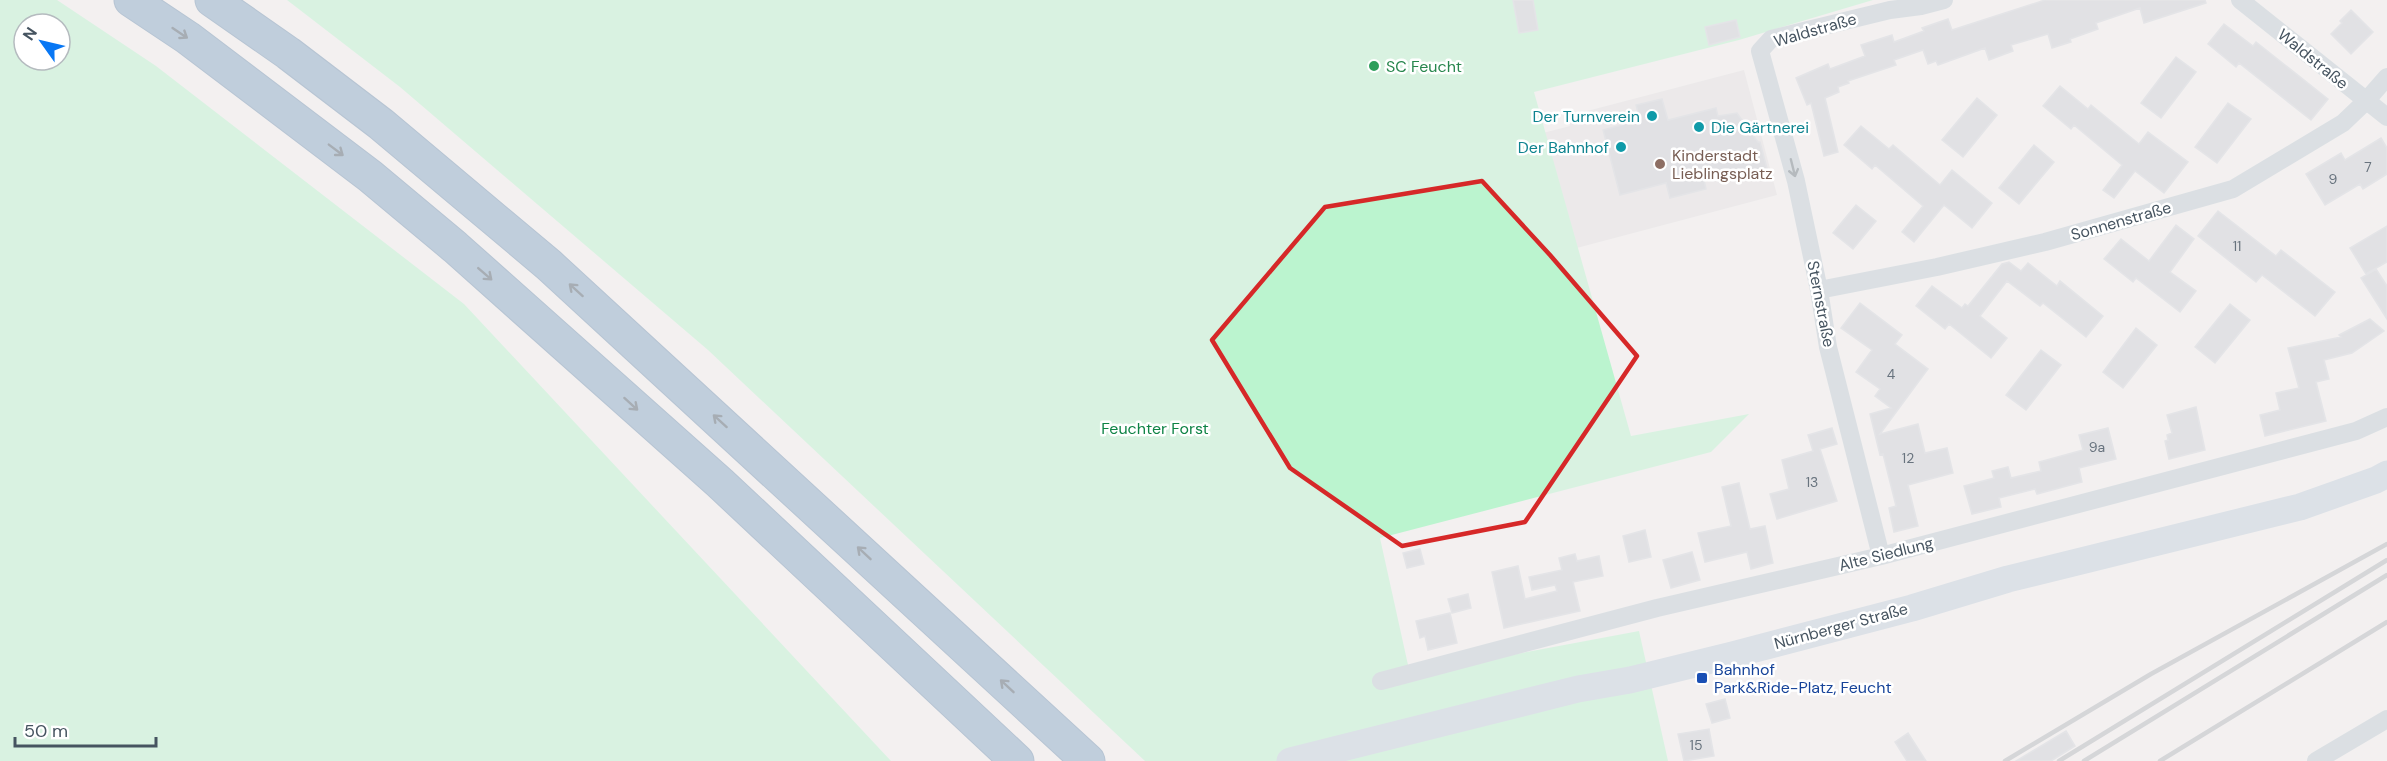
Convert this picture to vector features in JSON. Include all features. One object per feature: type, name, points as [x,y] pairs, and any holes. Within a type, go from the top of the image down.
[{"type":"highway","points":[[131,0],[188,38],[370,176],[454,247],[720,483],[1017,761]]},
{"type":"highway","points":[[212,0],[288,53],[381,124],[549,265],[1088,761]]},
{"type":"main road","name":"Nürnberger Straße","points":[[1290,761],[1578,689],[1689,666],[1912,608],[2008,579],[2300,507],[2387,474]]},
{"type":"street","name":"Waldstraße","points":[[1760,51],[1771,39],[1890,10],[1944,0]]},
{"type":"street","name":"Waldstraße","points":[[2240,0],[2387,117]]},
{"type":"street","name":"Sternstraße","points":[[1760,51],[1796,181],[1819,290],[1828,346],[1881,556]]},
{"type":"street","name":"Sonnenstraße","points":[[1819,290],[1937,267],[2045,242],[2233,189],[2343,123],[2387,76]]},
{"type":"street","name":"Alte Siedlung","points":[[1381,681],[1667,606],[1881,556],[2356,431],[2387,417]]},
{"type":"street","points":[[2316,761],[2387,719]]},
{"type":"highlighted area","points":[[1482,181],[1550,255],[1637,356],[1525,522],[1402,546],[1290,468],[1212,340],[1325,207]]},
{"type":"shaded area","name":"Kinderstadt Lieblingsplatz","points":[[1744,70],[1777,195],[1573,249],[1543,133],[1570,126],[1568,116]]},
{"type":"green space","points":[[0,0],[57,0],[156,66],[464,304],[891,761],[0,761]]},
{"type":"green space","name":"Feuchter Forst","points":[[287,0],[1873,0],[1739,40],[1534,92],[1631,436],[1749,414],[1711,452],[1380,538],[1410,674],[1639,631],[1668,761],[1145,761],[708,350],[400,87]]},
{"type":"building","points":[[1513,0],[1533,0],[1538,30],[1519,33]]},
{"type":"building","points":[[2045,0],[2205,0],[2206,3],[2144,23],[2140,8],[2096,23],[2098,29],[2070,39],[2071,42],[2052,48],[2048,34],[2011,45],[2013,51],[1989,60],[1985,48],[1938,65],[1936,61],[1928,64],[1923,50],[1894,60],[1896,65],[1848,81],[1849,83],[1838,87],[1839,92],[1825,98],[1838,152],[1824,156],[1811,103],[1807,105],[1796,78],[1828,64],[1830,69],[1865,56],[1861,45],[1892,35],[1894,42],[1924,31],[1922,28],[1948,19],[1952,30]]},
{"type":"building","points":[[2351,10],[2373,32],[2351,54],[2331,34]]},
{"type":"building","points":[[1736,20],[1740,37],[1709,45],[1705,27]]},
{"type":"building","points":[[2224,24],[2253,46],[2256,42],[2328,99],[2311,120],[2239,63],[2236,67],[2208,44]]},
{"type":"building","points":[[2176,57],[2196,72],[2161,118],[2141,103]]},
{"type":"building","points":[[2060,86],[2088,109],[2091,105],[2139,144],[2148,132],[2188,162],[2164,193],[2135,171],[2114,198],[2103,190],[2122,165],[2074,125],[2071,129],[2043,106]]},
{"type":"building","points":[[1977,98],[1997,115],[1963,157],[1942,140]]},
{"type":"building","points":[[1662,99],[1668,120],[1716,108],[1718,116],[1737,113],[1760,142],[1768,172],[1740,180],[1737,171],[1704,180],[1706,189],[1670,198],[1666,183],[1620,195],[1603,130],[1640,120],[1636,105]]},
{"type":"building","points":[[2228,103],[2251,119],[2217,163],[2195,147]]},
{"type":"building","points":[[1861,126],[1889,149],[1893,145],[1940,185],[1952,170],[1992,203],[1972,228],[1944,205],[1914,242],[1902,232],[1923,206],[1875,165],[1872,169],[1844,145]]},
{"type":"building","points":[[2381,138],[2387,148],[2387,174],[2363,189],[2360,184],[2325,205],[2306,174],[2341,153],[2345,160]]},
{"type":"building","points":[[2034,145],[2054,162],[2019,204],[1999,188]]},
{"type":"building","points":[[1856,205],[1876,221],[1853,249],[1833,233]]},
{"type":"building","points":[[2218,211],[2276,256],[2281,250],[2335,292],[2315,316],[2262,275],[2256,282],[2198,236]]},
{"type":"building","points":[[2176,225],[2194,239],[2170,272],[2196,291],[2180,312],[2136,278],[2133,282],[2104,259],[2121,239],[2149,261]]},
{"type":"building","points":[[2387,226],[2387,262],[2366,274],[2350,248]]},
{"type":"building","points":[[2009,262],[2021,271],[2028,263],[2057,286],[2060,281],[2103,316],[2086,337],[2043,303],[2040,306],[2007,281],[1980,316],[2007,338],[1991,358],[1949,324],[1945,329],[1916,306],[1932,286],[1962,308],[1965,304],[1968,306],[2002,264]]},
{"type":"building","points":[[2376,269],[2387,286],[2387,319],[2361,278]]},
{"type":"building","points":[[1860,303],[1902,335],[1895,344],[1928,369],[1880,434],[1918,424],[1925,453],[1947,448],[1953,473],[1908,485],[1918,526],[1894,532],[1889,508],[1896,506],[1870,414],[1891,408],[1875,396],[1880,389],[1856,372],[1872,350],[1841,328]]},
{"type":"building","points":[[2230,304],[2250,320],[2215,363],[2195,347]]},
{"type":"building","points":[[2370,319],[2384,331],[2352,353],[2324,360],[2329,379],[2316,382],[2326,421],[2265,436],[2260,415],[2280,410],[2276,393],[2299,388],[2288,348],[2341,337],[2339,335]]},
{"type":"building","points":[[2136,328],[2157,345],[2123,388],[2103,372]]},
{"type":"building","points":[[2041,350],[2061,365],[2026,410],[2006,395]]},
{"type":"building","points":[[2196,407],[2205,450],[2169,459],[2165,441],[2168,440],[2167,435],[2172,433],[2167,415]]},
{"type":"building","points":[[1832,428],[1837,444],[1820,449],[1837,501],[1777,519],[1770,494],[1789,489],[1782,460],[1813,451],[1808,435]]},
{"type":"building","points":[[2108,428],[2116,459],[2079,468],[2082,482],[2037,494],[2035,489],[1999,498],[2001,507],[1972,514],[1964,486],[1994,478],[1992,471],[2008,467],[2011,478],[2041,471],[2039,462],[2083,450],[2079,435]]},
{"type":"building","points":[[1739,483],[1750,529],[1765,526],[1773,563],[1751,569],[1747,552],[1705,562],[1698,533],[1731,526],[1722,487]]},
{"type":"building","points":[[1645,530],[1651,557],[1629,562],[1623,536]]},
{"type":"building","points":[[1420,549],[1424,564],[1407,568],[1403,553]]},
{"type":"building","points":[[1692,552],[1700,580],[1671,588],[1663,560]]},
{"type":"building","points":[[1575,554],[1577,561],[1599,556],[1603,576],[1573,582],[1580,611],[1504,628],[1492,572],[1518,566],[1525,599],[1557,591],[1555,585],[1532,590],[1529,577],[1562,570],[1559,558]]},
{"type":"building","points":[[1468,594],[1471,608],[1452,613],[1448,599]]},
{"type":"building","points":[[1450,613],[1457,643],[1428,650],[1425,636],[1420,638],[1416,621]]},
{"type":"building","points":[[1725,699],[1730,718],[1712,723],[1706,704]]},
{"type":"building","points":[[1709,729],[1714,756],[1684,761],[1678,734]]},
{"type":"building","points":[[2066,731],[2075,746],[2051,761],[2016,761]]},
{"type":"building","points":[[1908,733],[1926,761],[1907,761],[1895,742]]},
{"type":"railway","points":[[2005,761],[2151,674],[2387,544]]},
{"type":"railway","points":[[2059,761],[2387,560]]},
{"type":"railway","points":[[2084,761],[2387,575]]},
{"type":"railway","points":[[2160,761],[2387,622]]},
{"type":"place","name":"SC Feucht","points":[[1374,66]]},
{"type":"place","name":"Der Turnverein","points":[[1652,116]]},
{"type":"place","name":"Die Gärtnerei","points":[[1699,127]]},
{"type":"place","name":"Der Bahnhof","points":[[1621,147]]},
{"type":"place","name":"Kinderstadt Lieblingsplatz","points":[[1660,164]]},
{"type":"place","name":"Bahnhof Park&Ride-Platz, Feucht","points":[[1702,678]]}]
